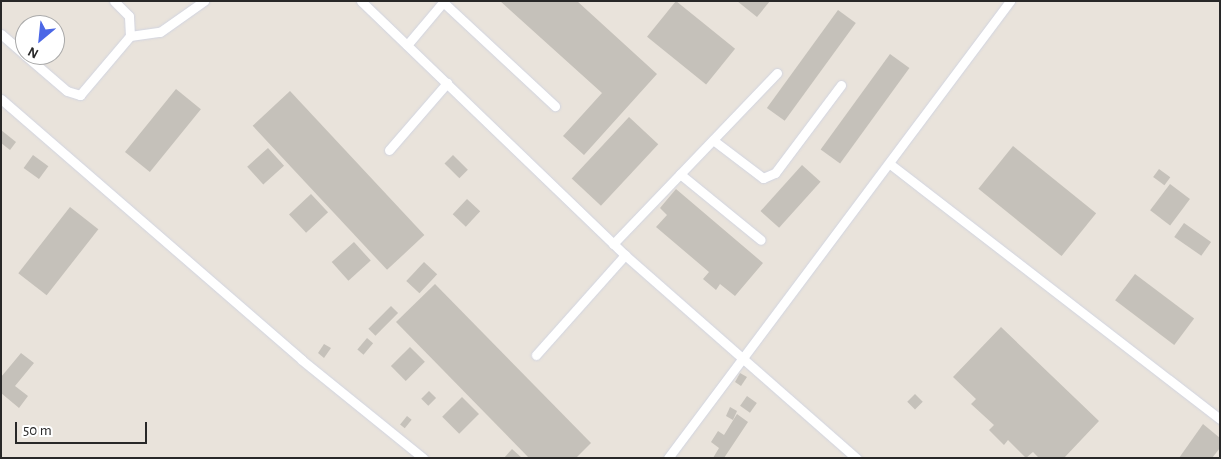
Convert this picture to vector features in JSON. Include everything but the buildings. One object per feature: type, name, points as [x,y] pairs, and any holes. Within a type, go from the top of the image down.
[{"type":"lane","points":[[114,1],[129,16],[130,36]]},
{"type":"lane","points":[[36,65],[66,91],[80,95],[130,36],[160,32],[204,1]]},
{"type":"lane","points":[[361,1],[613,244],[856,458]]},
{"type":"lane","points":[[668,458],[742,356],[890,164],[1010,1]]},
{"type":"lane","points":[[407,44],[444,2],[555,106]]},
{"type":"lane","points":[[1,34],[15,46]]},
{"type":"lane","points":[[613,244],[777,73]]},
{"type":"lane","points":[[389,150],[447,83]]},
{"type":"lane","points":[[713,140],[763,178],[775,173],[841,85]]},
{"type":"lane","points":[[1,99],[302,360],[424,458]]},
{"type":"lane","points":[[890,164],[1220,419]]},
{"type":"lane","points":[[680,174],[761,240]]},
{"type":"lane","points":[[536,355],[625,255]]}]
